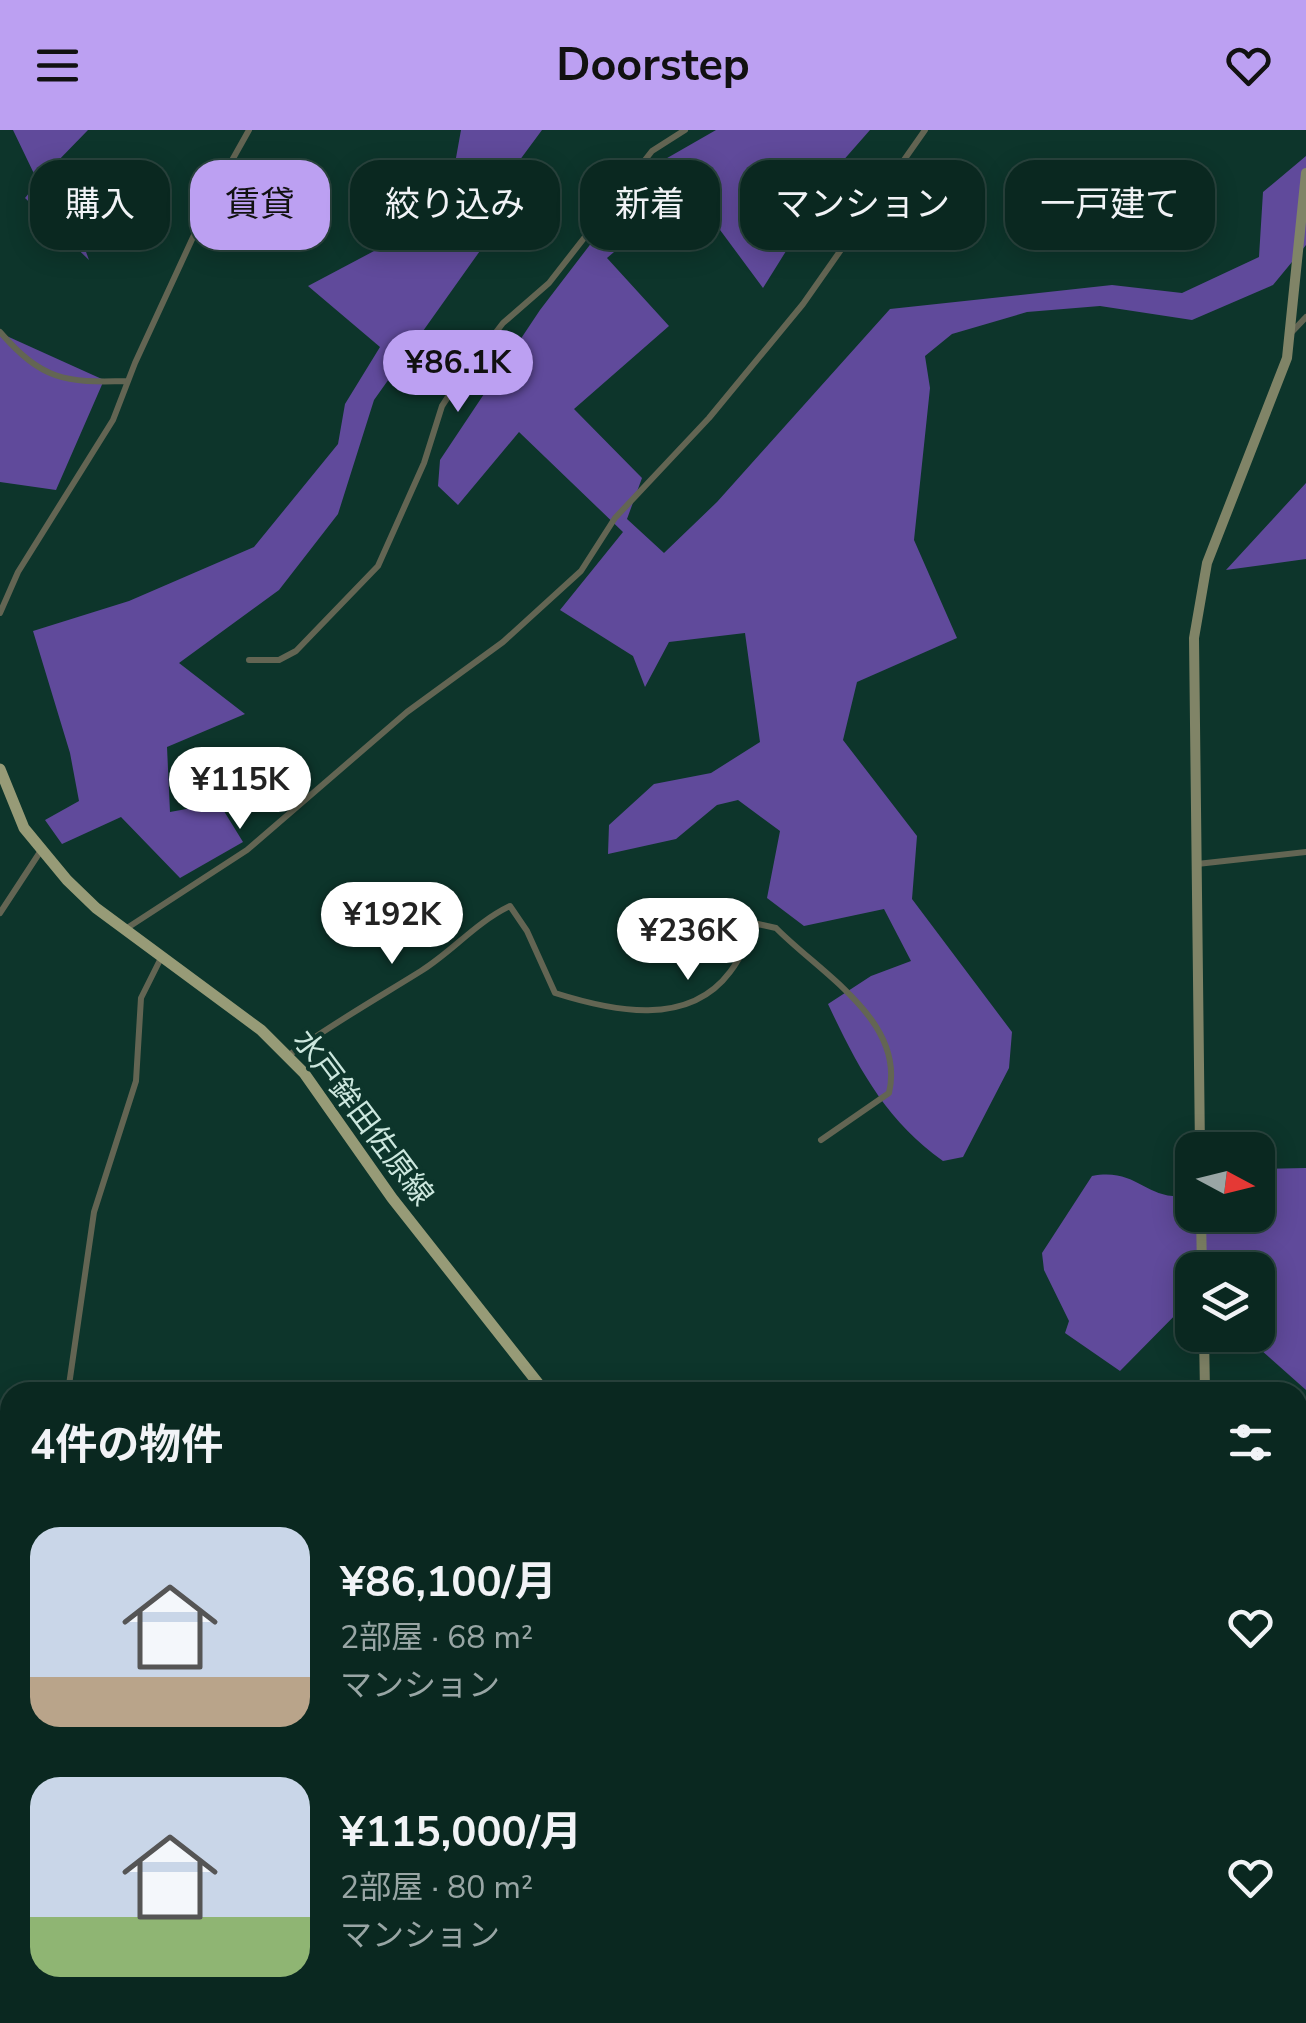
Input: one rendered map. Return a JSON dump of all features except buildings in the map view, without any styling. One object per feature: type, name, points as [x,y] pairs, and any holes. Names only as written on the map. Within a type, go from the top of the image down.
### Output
[{"type":"main road","name":"水戸鉾田佐原線","points":[[0,769],[12,804],[40,852],[124,930],[261,1030],[288,1056],[392,1198],[537,1382]]},
{"type":"street","points":[[0,613],[18,572],[114,420],[127,381],[212,196],[248,130]]},
{"type":"street","points":[[249,660],[279,660],[296,651],[378,566],[424,463],[442,406],[457,383],[502,323],[549,283],[652,151],[685,130]]},
{"type":"street","points":[[124,930],[246,850],[407,712],[503,642],[580,571],[615,518],[710,418],[803,304],[925,130]]},
{"type":"street","points":[[1200,1132],[1198,610],[1212,550],[1282,378],[1306,173]]},
{"type":"street","points":[[1288,336],[1306,317]]},
{"type":"street","points":[[0,332],[29,364],[78,382],[127,381]]},
{"type":"street","points":[[0,913],[40,852]]},
{"type":"street","points":[[1197,864],[1306,852]]},
{"type":"street","points":[[288,1056],[348,1012],[425,969],[484,918],[510,906],[527,931],[554,994],[606,1008],[669,1010],[704,997],[730,972],[758,924],[776,928],[873,1018],[890,1049],[889,1094],[821,1140]]},
{"type":"street","points":[[69,1382],[94,1212],[136,1082],[141,998],[162,958]]},
{"type":"street","points":[[1204,1352],[1205,1382]]},
{"type":"shaded area","points":[[13,130],[88,130],[59,160],[30,160],[30,165]]},
{"type":"shaded area","points":[[461,130],[542,130],[520,160],[456,160]]},
{"type":"shaded area","points":[[716,130],[870,130],[844,160],[740,160],[740,250],[787,250],[763,288],[720,230],[720,160],[664,160]]},
{"type":"shaded area","points":[[1306,156],[1306,245],[1273,285],[1192,320],[1100,306],[1027,312],[952,334],[925,356],[930,388],[914,540],[957,638],[857,682],[843,740],[917,836],[912,899],[1012,1032],[1009,1068],[963,1157],[943,1161],[889,1110],[862,1070],[828,1004],[871,976],[911,961],[884,909],[804,926],[767,898],[780,831],[738,800],[717,805],[676,839],[608,854],[609,825],[654,784],[711,773],[760,742],[745,633],[669,642],[645,687],[633,656],[560,610],[623,532],[519,432],[458,505],[438,486],[440,460],[540,310],[586,250],[616,250],[607,258],[669,326],[574,409],[642,478],[627,519],[664,553],[717,502],[890,309],[1112,285],[1182,293],[1259,257],[1263,192]]},
{"type":"shaded area","points":[[376,250],[481,250],[374,400],[338,514],[279,590],[179,663],[245,714],[167,747],[170,812],[219,803],[243,842],[180,878],[121,817],[62,844],[45,820],[79,801],[70,753],[33,631],[129,601],[254,547],[338,444],[345,404],[380,347],[308,286]]},
{"type":"shaded area","points":[[0,333],[104,380],[56,490],[0,482]]},
{"type":"shaded area","points":[[1306,483],[1306,559],[1226,570]]},
{"type":"shaded area","points":[[1306,1168],[1306,1382],[1297,1382],[1263,1352],[1275,1352],[1275,1252],[1175,1252],[1175,1315],[1120,1371],[1065,1333],[1069,1321],[1044,1270],[1042,1253],[1092,1176],[1121,1176],[1175,1196],[1175,1232],[1275,1232],[1275,1169]]}]
